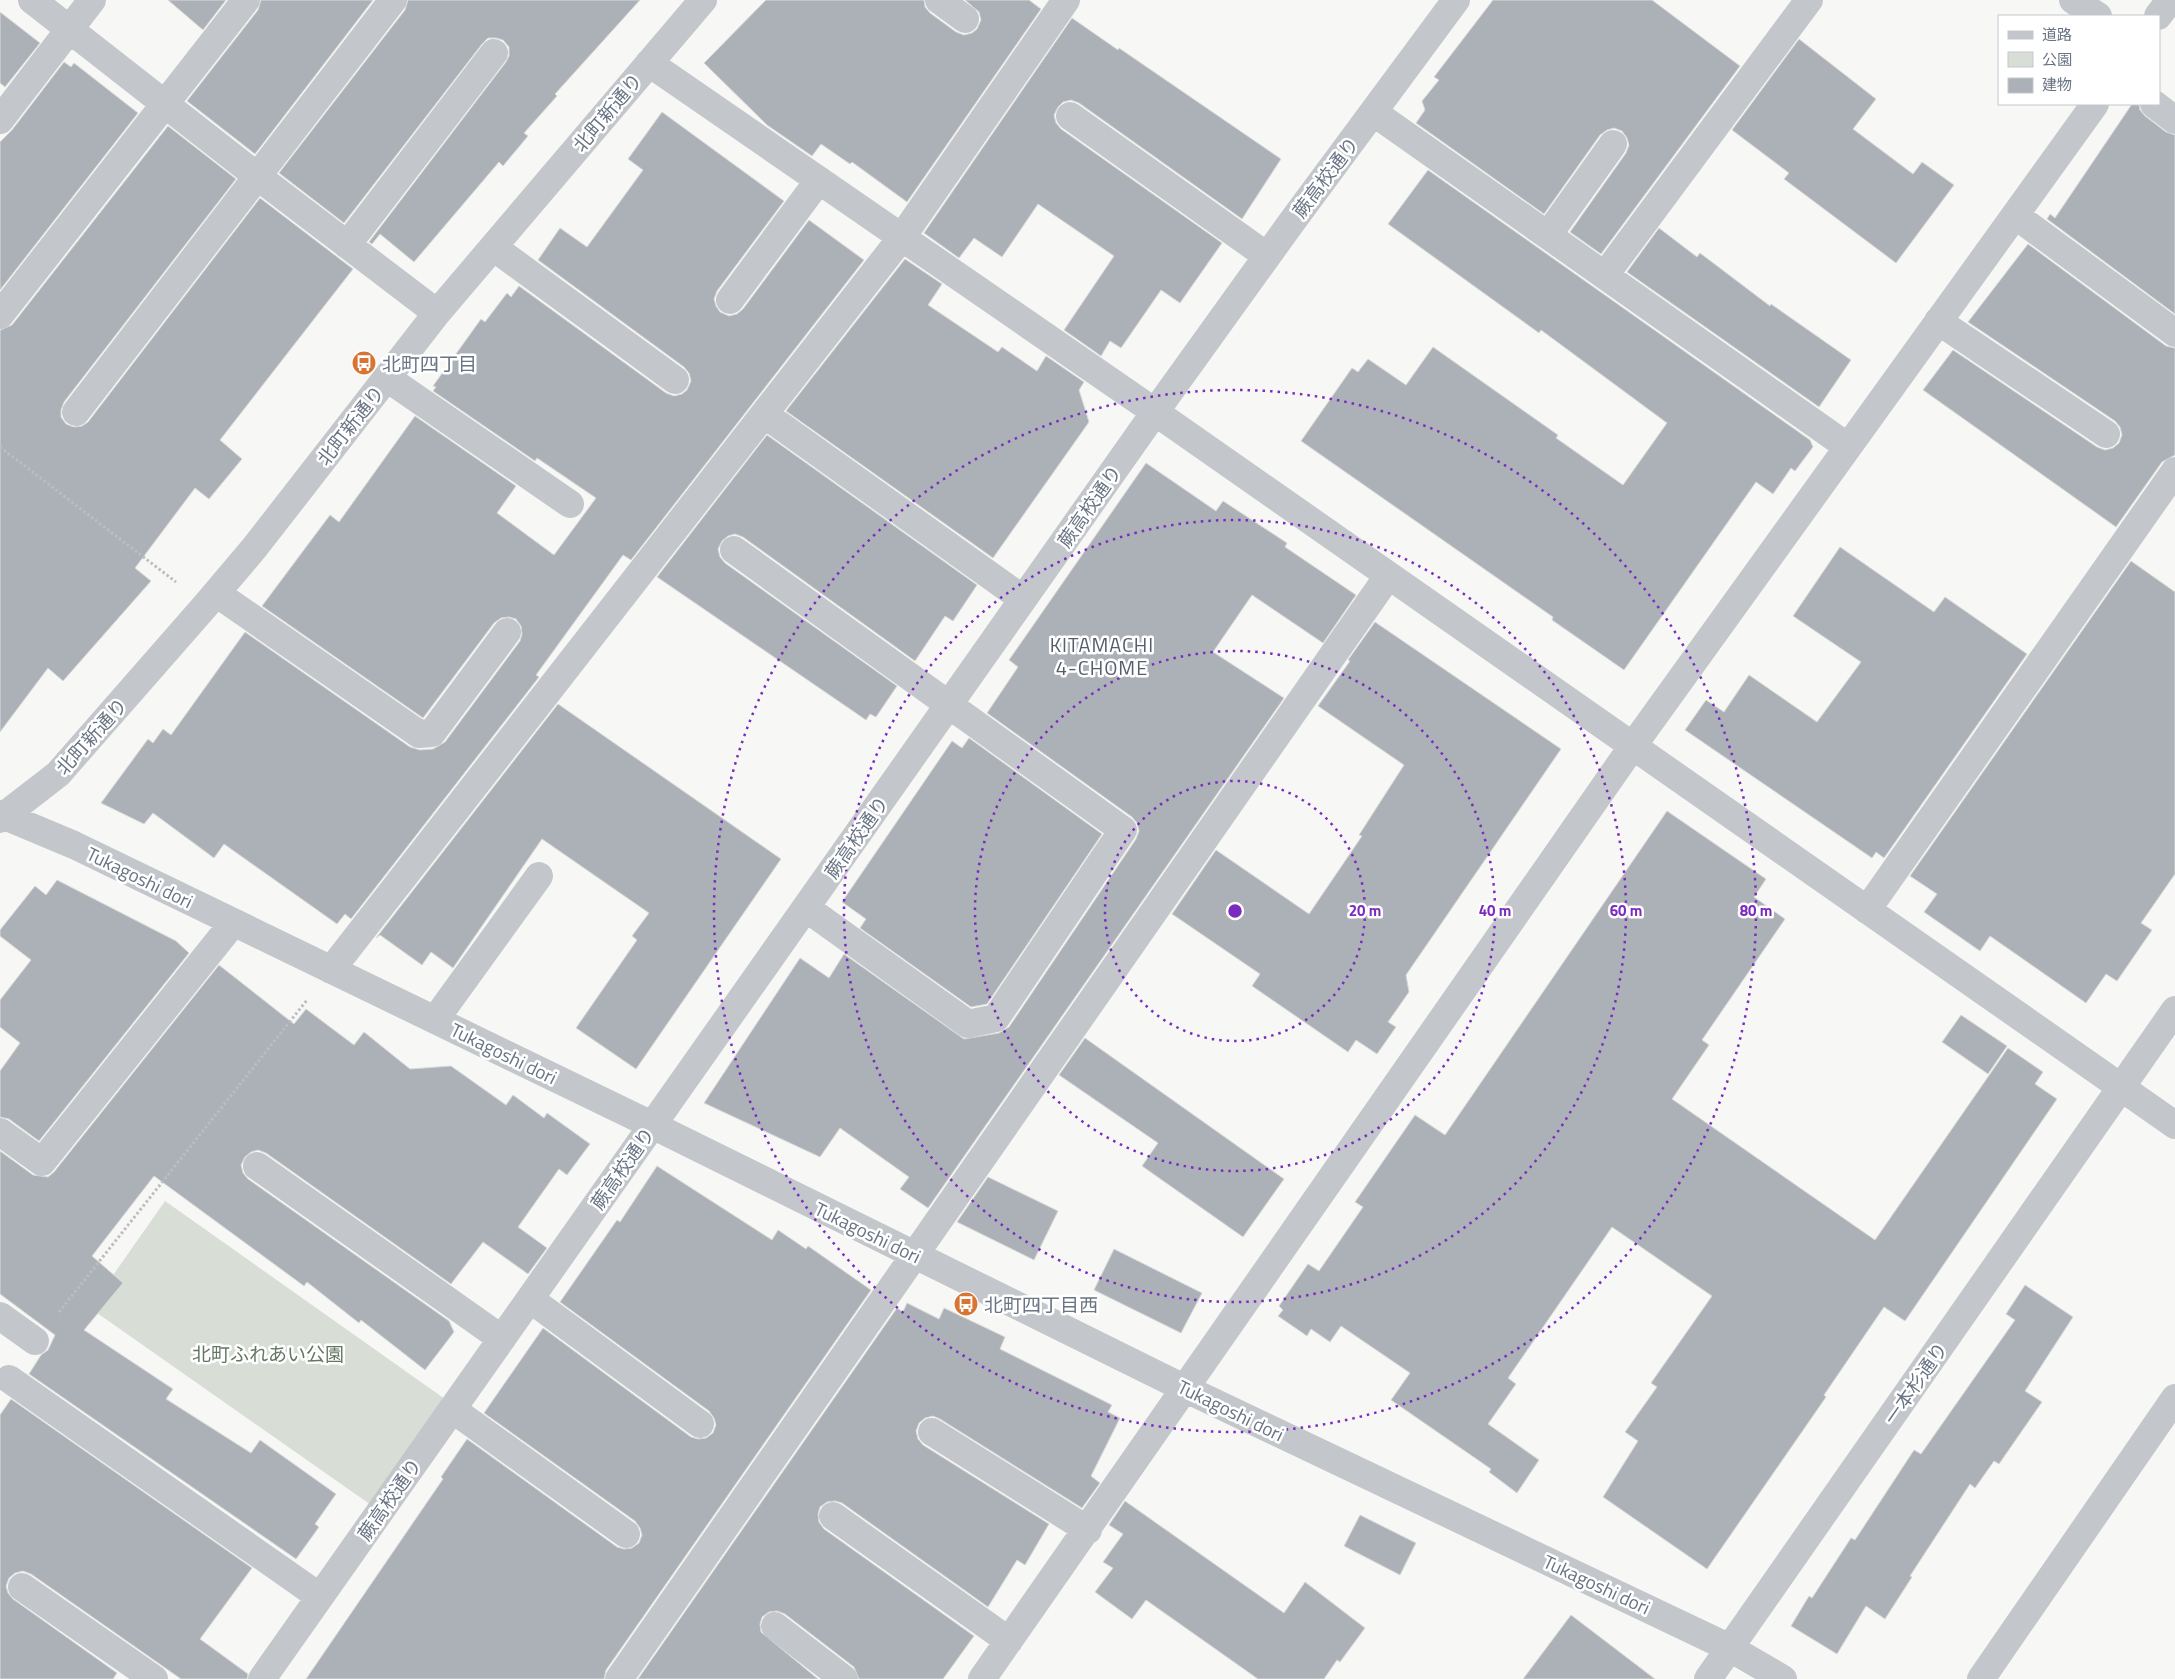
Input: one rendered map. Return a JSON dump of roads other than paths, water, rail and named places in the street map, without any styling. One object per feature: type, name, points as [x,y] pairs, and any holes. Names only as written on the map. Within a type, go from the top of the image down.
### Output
[{"type":"street","points":[[32,0],[257,176],[437,313]]},
{"type":"street","points":[[0,120],[92,0]]},
{"type":"street","points":[[0,315],[246,0]]},
{"type":"street","points":[[76,412],[392,0]]},
{"type":"street","name":"北町新通り","points":[[2,816],[58,774],[255,548],[437,313],[703,0]]},
{"type":"street","points":[[939,0],[965,19]]},
{"type":"street","points":[[331,970],[902,237],[1066,0]]},
{"type":"street","name":"蕨高校通り","points":[[266,1678],[320,1597],[1023,599],[1268,256],[1456,0]]},
{"type":"street","points":[[1605,275],[1809,0]]},
{"type":"street","points":[[2073,0],[2096,15]]},
{"type":"street","points":[[2159,15],[2170,0]]},
{"type":"street","points":[[347,245],[494,53]]},
{"type":"street","points":[[649,63],[1156,412],[1632,747],[2175,1125]]},
{"type":"street","points":[[982,1679],[1088,1530],[1632,747],[2094,105]]},
{"type":"street","points":[[2155,105],[2175,120]]},
{"type":"street","points":[[1373,112],[1848,447]]},
{"type":"street","points":[[1070,116],[1268,256]]},
{"type":"street","points":[[1548,235],[1613,144]]},
{"type":"street","points":[[730,300],[818,180]]},
{"type":"street","points":[[2015,215],[2175,333]]},
{"type":"street","points":[[493,247],[675,380]]},
{"type":"street","points":[[1938,321],[2106,434]]},
{"type":"street","points":[[387,378],[570,504]]},
{"type":"street","points":[[764,414],[1023,599]]},
{"type":"street","points":[[1866,910],[2175,471]]},
{"type":"street","points":[[734,550],[948,706],[1123,830],[996,1018],[968,1024],[806,908]]},
{"type":"street","points":[[619,1679],[1388,576]]},
{"type":"street","points":[[211,599],[419,734],[432,733],[507,632]]},
{"type":"street","name":"Tukagoshi dori","points":[[2,816],[74,845],[652,1125],[1186,1389],[1730,1648],[1783,1679]]},
{"type":"street","points":[[435,1020],[540,876]]},
{"type":"street","points":[[0,1132],[42,1162],[233,923]]},
{"type":"street","name":"一本杉通り","points":[[1708,1679],[2175,1010]]},
{"type":"street","points":[[257,1166],[502,1339]]},
{"type":"street","points":[[530,1299],[700,1424]]},
{"type":"street","points":[[0,1316],[36,1341]]},
{"type":"street","points":[[9,1379],[320,1597]]},
{"type":"street","points":[[1981,1679],[2175,1398]]},
{"type":"street","points":[[452,1409],[626,1534]]},
{"type":"street","points":[[932,1432],[1088,1530]]},
{"type":"street","points":[[833,1516],[1009,1641]]},
{"type":"street","points":[[22,1587],[154,1679]]},
{"type":"street","points":[[775,1626],[844,1679]]},
{"type":"place","name":"北町四丁目","points":[[364,363]]},
{"type":"place","name":"北町四丁目西","points":[[966,1304]]},
{"type":"district","name":"KITAMACHI 4-CHOME","points":[[1102,656]]},
{"type":"park label","name":"北町ふれあい公園","points":[[268,1353]]}]
